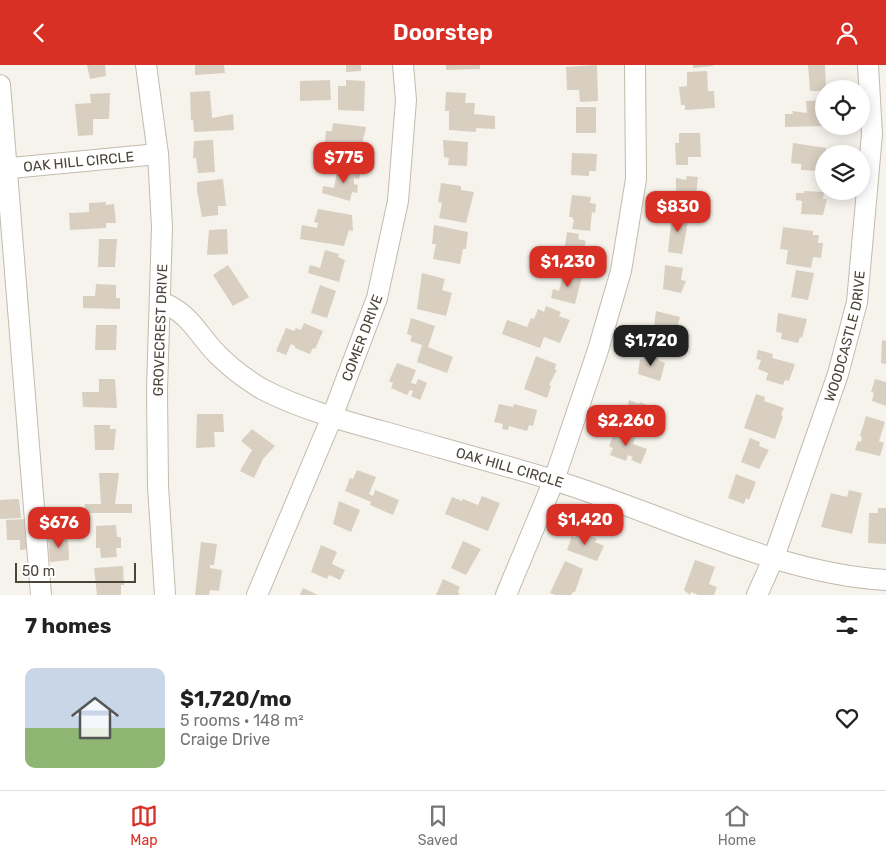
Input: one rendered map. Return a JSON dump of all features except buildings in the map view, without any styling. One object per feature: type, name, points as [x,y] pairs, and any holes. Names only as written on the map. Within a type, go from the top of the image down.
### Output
[{"type":"street","name":"GROVECREST DRIVE","points":[[146,65],[158,154],[162,227],[158,486],[165,595]]},
{"type":"street","name":"COMER DRIVE","points":[[257,595],[332,417],[377,299],[398,201],[406,100],[403,65]]},
{"type":"street","points":[[506,595],[554,480],[598,350],[621,271],[636,179],[635,65]]},
{"type":"street","name":"WOODCASTLE DRIVE","points":[[757,595],[774,557],[838,374],[857,302],[872,134],[868,65]]},
{"type":"street","points":[[0,85],[4,169],[41,595]]},
{"type":"street","name":"OAK HILL CIRCLE","points":[[4,169],[158,154]]},
{"type":"street","name":"OAK HILL CIRCLE","points":[[162,302],[179,310],[190,319],[218,355],[238,373],[263,389],[332,417],[554,480],[774,557],[852,578],[886,580]]}]
